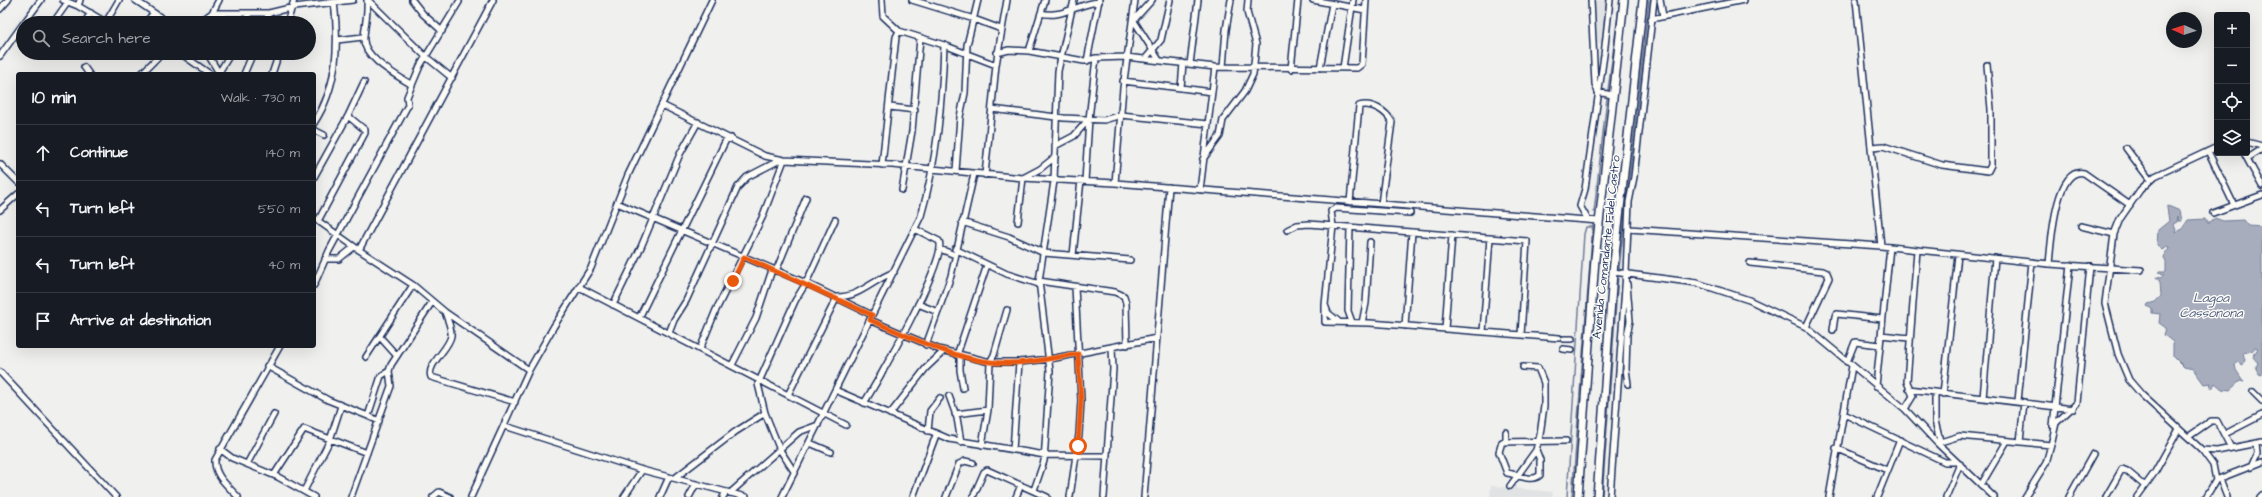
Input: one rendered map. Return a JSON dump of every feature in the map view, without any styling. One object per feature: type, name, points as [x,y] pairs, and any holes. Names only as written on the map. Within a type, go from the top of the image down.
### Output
[{"type":"highway","name":"Avenida Comandante Fidel Castro","points":[[1578,497],[1586,361],[1612,95],[1624,0]]},
{"type":"highway","name":"Avenida Comandante Fidel Castro","points":[[1597,497],[1613,272],[1644,0]]},
{"type":"street","points":[[0,9],[8,0]]},
{"type":"street","points":[[28,16],[41,0]]},
{"type":"street","points":[[78,6],[80,0]]},
{"type":"street","points":[[110,16],[119,0]]},
{"type":"street","points":[[135,0],[158,16]]},
{"type":"street","points":[[208,16],[212,13],[219,0]]},
{"type":"street","points":[[290,16],[294,7],[294,0]]},
{"type":"street","points":[[212,13],[269,13],[294,7],[353,0]]},
{"type":"street","points":[[367,0],[368,19],[364,37],[367,48],[378,62],[412,85]]},
{"type":"street","points":[[367,0],[425,56],[452,78]]},
{"type":"street","points":[[412,0],[423,14],[442,31]]},
{"type":"street","points":[[325,259],[340,258],[356,249],[452,78],[493,0]]},
{"type":"street","points":[[470,497],[505,426],[529,370],[554,326],[591,268],[628,175],[712,0]]},
{"type":"street","points":[[882,0],[883,16],[899,31],[944,45],[996,65]]},
{"type":"street","points":[[912,0],[1001,29]]},
{"type":"street","points":[[956,171],[960,117],[965,93],[966,54],[978,0]]},
{"type":"street","points":[[985,175],[997,53],[1007,0]]},
{"type":"street","points":[[1029,51],[1045,0]]},
{"type":"street","points":[[1034,490],[1045,455],[1049,404],[1050,359],[1039,283],[1054,181],[1055,117],[1060,57],[1074,0]]},
{"type":"street","points":[[1115,183],[1126,57],[1133,22],[1135,0]]},
{"type":"street","points":[[1133,22],[1152,0]]},
{"type":"street","points":[[1145,59],[1154,50],[1162,36],[1170,0]]},
{"type":"street","points":[[1190,64],[1198,0]]},
{"type":"street","points":[[1223,67],[1226,30],[1231,0]]},
{"type":"street","points":[[1203,159],[1220,136],[1223,120],[1229,110],[1245,91],[1254,68],[1256,44],[1247,12],[1248,0]]},
{"type":"street","points":[[1291,69],[1298,0]]},
{"type":"street","points":[[1313,0],[1365,10]]},
{"type":"street","points":[[1343,68],[1353,0]]},
{"type":"street","points":[[997,53],[1009,50],[1029,51],[1087,61],[1096,58],[1126,57],[1215,67],[1291,69],[1357,68],[1362,64],[1366,0]]},
{"type":"street","points":[[1591,0],[1595,84],[1598,92]]},
{"type":"street","points":[[1588,220],[1580,206],[1585,189],[1610,0]]},
{"type":"street","points":[[1610,497],[1618,369],[1624,334],[1630,321],[1626,273],[1629,202],[1634,178],[1654,0]]},
{"type":"street","points":[[1660,0],[1663,16]]},
{"type":"street","points":[[1652,19],[1744,0]]},
{"type":"street","points":[[1856,0],[1881,246]]},
{"type":"street","points":[[57,16],[65,1],[78,6],[96,16]]},
{"type":"street","points":[[1041,13],[1053,14],[1087,3],[1099,1],[1087,61]]},
{"type":"street","points":[[316,119],[328,94],[334,69],[338,40],[334,2]]},
{"type":"street","points":[[316,280],[328,251],[408,105],[407,97],[425,56],[460,2]]},
{"type":"street","points":[[1320,68],[1332,4]]},
{"type":"street","points":[[151,16],[154,13]]},
{"type":"street","points":[[1133,22],[1154,50],[1159,60]]},
{"type":"street","points":[[882,165],[890,107],[896,37],[899,31]]},
{"type":"street","points":[[0,56],[16,33]]},
{"type":"street","points":[[338,40],[364,37]]},
{"type":"street","points":[[902,190],[915,110],[920,38]]},
{"type":"street","points":[[782,497],[921,216],[933,169],[942,94],[944,45]]},
{"type":"street","points":[[1073,255],[1083,181],[1096,58]]},
{"type":"street","points":[[143,72],[154,60]]},
{"type":"street","points":[[190,60],[207,72]]},
{"type":"street","points":[[211,60],[218,72]]},
{"type":"street","points":[[220,72],[227,60]]},
{"type":"street","points":[[245,72],[251,60]]},
{"type":"street","points":[[273,72],[277,60]]},
{"type":"street","points":[[1181,88],[1183,63]]},
{"type":"street","points":[[1871,147],[1883,146],[1942,165],[1988,171],[1991,165],[1991,109],[1986,65]]},
{"type":"street","points":[[84,67],[88,72]]},
{"type":"street","points":[[1200,190],[1215,67]]},
{"type":"street","points":[[1124,81],[1212,92]]},
{"type":"street","points":[[316,173],[348,116],[364,82]]},
{"type":"street","points":[[1598,92],[1612,95]]},
{"type":"street","points":[[662,105],[765,156],[782,160],[906,166],[1054,181],[1115,183],[1599,221]]},
{"type":"street","points":[[1350,202],[1359,106],[1364,105],[1379,108],[1392,122],[1381,204]]},
{"type":"street","points":[[890,107],[915,110]]},
{"type":"street","points":[[992,109],[1055,117],[1104,120],[1121,115],[1208,124]]},
{"type":"street","points":[[348,116],[365,130],[365,133],[316,219],[356,249],[413,285],[445,312],[529,370]]},
{"type":"street","points":[[1054,146],[1074,136],[1089,119]]},
{"type":"street","points":[[613,305],[641,247],[685,144],[698,122]]},
{"type":"street","points":[[316,131],[324,135]]},
{"type":"street","points":[[639,318],[726,140],[731,138]]},
{"type":"street","points":[[2250,143],[2262,147]]},
{"type":"street","points":[[2250,153],[2262,147]]},
{"type":"street","points":[[2126,148],[2150,180]]},
{"type":"street","points":[[2214,148],[2167,169],[2150,180],[2130,205],[2114,234],[2109,266],[2106,308],[2123,367],[2134,387],[2202,450],[2210,461],[2227,497]]},
{"type":"street","points":[[2208,151],[2234,205]]},
{"type":"street","points":[[2247,156],[2262,186]]},
{"type":"street","points":[[1023,178],[1040,169],[1055,157]]},
{"type":"street","points":[[669,333],[713,244],[741,182],[751,174],[782,160]]},
{"type":"street","points":[[700,349],[716,310],[744,257],[762,218],[782,160]]},
{"type":"street","points":[[0,164],[16,180]]},
{"type":"street","points":[[2049,264],[2058,205],[2064,183],[2068,178],[2076,174],[2084,173],[2130,205]]},
{"type":"street","points":[[926,345],[951,276],[974,174]]},
{"type":"street","points":[[1018,222],[1023,178]]},
{"type":"street","points":[[1144,497],[1169,187]]},
{"type":"street","points":[[2213,213],[2262,195]]},
{"type":"street","points":[[0,210],[16,196]]},
{"type":"street","points":[[732,365],[756,318],[774,271],[806,198]]},
{"type":"street","points":[[617,203],[653,217],[774,271],[837,297],[902,334],[926,345],[958,355],[990,362],[1019,362],[1050,359],[1157,338]]},
{"type":"street","points":[[1410,213],[1336,208],[1331,211],[1333,226],[1325,305],[1325,322],[1362,322],[1572,339]]},
{"type":"street","points":[[795,473],[780,450],[765,413],[758,390],[759,380],[795,301],[806,283],[835,220]]},
{"type":"street","points":[[962,222],[1009,238],[1044,253],[1130,260]]},
{"type":"street","points":[[1287,230],[1291,226],[1303,224],[1527,241],[1521,335]]},
{"type":"street","points":[[2081,226],[2114,234]]},
{"type":"street","points":[[1350,227],[1348,311],[1352,322]]},
{"type":"street","points":[[864,403],[931,278],[940,249],[939,241],[915,229]]},
{"type":"street","points":[[1629,229],[1881,246],[2049,264],[2109,266],[2141,270]]},
{"type":"street","points":[[1406,326],[1412,232]]},
{"type":"street","points":[[1445,329],[1452,235]]},
{"type":"street","points":[[1483,332],[1490,238]]},
{"type":"street","points":[[1362,322],[1366,303],[1370,242]]},
{"type":"street","points":[[1876,386],[1890,247]]},
{"type":"street","points":[[940,249],[955,255]]},
{"type":"street","points":[[956,249],[1007,274],[1039,283],[1115,292],[1124,296],[1126,303],[1127,345]]},
{"type":"street","points":[[1905,409],[1913,398],[1907,382],[1909,338],[1917,250]]},
{"type":"street","points":[[328,251],[334,259]]},
{"type":"street","points":[[1943,394],[1958,255]]},
{"type":"street","points":[[1983,398],[1995,258]]},
{"type":"street","points":[[2018,401],[2032,262]]},
{"type":"street","points":[[1750,263],[1823,271],[1827,273],[1829,278],[1806,327]]},
{"type":"street","points":[[963,388],[958,355],[988,265]]},
{"type":"street","points":[[2025,497],[2047,461],[2051,445],[2070,265]]},
{"type":"street","points":[[2053,433],[2059,419],[2073,409],[2077,404],[2090,266]]},
{"type":"street","points":[[837,297],[858,293],[876,280],[894,272]]},
{"type":"street","points":[[1613,272],[1678,279],[1726,291],[1771,309],[1806,327],[1905,409],[1994,497]]},
{"type":"street","points":[[366,357],[413,285]]},
{"type":"street","points":[[579,287],[846,425]]},
{"type":"street","points":[[1070,497],[1081,408],[1075,287]]},
{"type":"street","points":[[788,395],[837,297]]},
{"type":"street","points":[[368,416],[381,376],[389,371],[432,302]]},
{"type":"street","points":[[918,304],[938,312]]},
{"type":"street","points":[[1325,305],[1328,313],[1334,319],[1342,322]]},
{"type":"street","points":[[982,445],[988,410],[990,362],[994,355],[1007,310]]},
{"type":"street","points":[[445,312],[451,336],[448,346],[431,368],[431,377],[515,402]]},
{"type":"street","points":[[1833,330],[1835,316],[1837,314],[1882,320]]},
{"type":"street","points":[[1624,334],[1628,384]]},
{"type":"street","points":[[1881,335],[1909,338]]},
{"type":"street","points":[[380,337],[397,356]]},
{"type":"street","points":[[1847,362],[1855,342],[1880,345]]},
{"type":"street","points":[[238,497],[215,469],[215,460],[267,366],[279,348]]},
{"type":"street","points":[[1104,497],[1113,364],[1112,348]]},
{"type":"street","points":[[1563,349],[1572,350]]},
{"type":"street","points":[[890,414],[926,368],[944,351]]},
{"type":"street","points":[[1618,369],[1627,359]]},
{"type":"street","points":[[1013,450],[1019,362]]},
{"type":"street","points":[[267,366],[303,388],[378,421]]},
{"type":"street","points":[[1829,497],[1836,448],[1844,414],[1852,366]]},
{"type":"street","points":[[1510,486],[1536,450],[1544,406],[1544,383],[1538,368],[1523,367]]},
{"type":"street","points":[[351,497],[391,386],[389,371]]},
{"type":"street","points":[[0,372],[116,497]]},
{"type":"street","points":[[1909,389],[1943,394],[2055,405],[2073,409]]},
{"type":"street","points":[[835,390],[936,435],[961,442],[1045,455],[1107,456]]},
{"type":"street","points":[[2253,392],[2262,401]]},
{"type":"street","points":[[1935,393],[1935,421],[1939,442]]},
{"type":"street","points":[[949,396],[955,414],[961,442]]},
{"type":"street","points":[[928,431],[930,411],[940,398]]},
{"type":"street","points":[[2020,442],[2024,402]]},
{"type":"street","points":[[304,491],[330,440],[341,406]]},
{"type":"street","points":[[955,414],[974,410],[988,410]]},
{"type":"street","points":[[660,497],[672,478],[735,432],[765,413]]},
{"type":"street","points":[[247,464],[274,414]]},
{"type":"street","points":[[1844,414],[1945,462],[1958,463]]},
{"type":"street","points":[[2226,434],[2262,415]]},
{"type":"street","points":[[2188,437],[2212,421],[2219,422],[2226,434],[2231,448]]},
{"type":"street","points":[[723,497],[780,450],[799,432],[818,425]]},
{"type":"street","points":[[505,426],[642,470],[746,497]]},
{"type":"street","points":[[274,475],[302,429],[367,453]]},
{"type":"street","points":[[2137,497],[2163,459],[2179,429]]},
{"type":"street","points":[[1506,432],[1506,442]]},
{"type":"street","points":[[913,497],[936,435]]},
{"type":"street","points":[[1939,442],[1960,436],[2051,445]]},
{"type":"street","points":[[1877,497],[1900,440]]},
{"type":"street","points":[[1536,450],[1540,460],[1540,475],[1537,478],[1507,473],[1501,462],[1499,452],[1502,442],[1566,441]]},
{"type":"street","points":[[1981,485],[2007,441]]},
{"type":"street","points":[[810,443],[831,452]]},
{"type":"street","points":[[2202,450],[2217,451],[2259,443],[2251,467]]},
{"type":"street","points":[[1836,448],[1887,470]]},
{"type":"street","points":[[220,449],[229,457],[274,475],[314,497]]},
{"type":"street","points":[[2210,461],[2217,451]]},
{"type":"street","points":[[2257,452],[2262,458]]},
{"type":"street","points":[[2069,497],[2093,454]]},
{"type":"street","points":[[946,497],[959,464],[965,461],[973,463]]},
{"type":"street","points":[[2206,497],[2218,480],[2262,462]]},
{"type":"street","points":[[1946,497],[1958,463]]},
{"type":"street","points":[[2106,497],[2122,469],[2127,471],[2144,486]]},
{"type":"street","points":[[624,497],[642,470]]},
{"type":"street","points":[[973,497],[986,471],[1034,490],[1047,497]]},
{"type":"street","points":[[689,497],[696,484]]},
{"type":"street","points":[[1016,497],[1021,485]]},
{"type":"street","points":[[433,497],[439,492],[450,497]]},
{"type":"shaded area","points":[[1594,0],[1607,0],[1603,44],[1597,43]]},
{"type":"shaded area","points":[[1491,486],[1553,492],[1552,497],[1490,497]]},
{"type":"water","name":"Lagoa Cassonona","points":[[2168,206],[2180,211],[2182,221],[2178,221],[2178,216],[2177,222],[2173,224],[2176,229],[2175,232],[2182,229],[2188,220],[2205,219],[2207,223],[2209,223],[2215,218],[2223,221],[2244,220],[2249,226],[2262,227],[2262,375],[2259,374],[2256,367],[2258,363],[2253,357],[2258,348],[2255,347],[2252,351],[2243,353],[2245,360],[2243,365],[2238,362],[2235,364],[2236,370],[2244,382],[2240,381],[2230,390],[2222,389],[2215,383],[2212,389],[2210,388],[2211,383],[2204,384],[2193,369],[2184,367],[2173,356],[2173,342],[2164,335],[2166,328],[2159,323],[2160,314],[2152,313],[2152,309],[2147,306],[2148,304],[2155,302],[2161,296],[2160,282],[2156,277],[2160,278],[2164,276],[2158,272],[2166,272],[2166,261],[2164,258],[2165,253],[2169,249],[2168,246],[2162,250],[2157,245],[2158,230],[2169,221]]},
{"type":"waterway","points":[[1608,90],[1620,0]]},
{"type":"waterway","points":[[1619,269],[1649,0]]},
{"type":"waterway","points":[[1594,212],[1607,98]]},
{"type":"waterway","points":[[1572,497],[1593,224]]},
{"type":"waterway","points":[[1567,497],[1584,234],[1586,227],[1593,227]]},
{"type":"waterway","points":[[1602,497],[1618,276]]},
{"type":"route","points":[[733,281],[744,257],[837,297],[872,315],[870,320],[926,345],[960,356],[990,362],[1005,363],[1050,359],[1078,354],[1081,379],[1081,416],[1078,446]]}]
